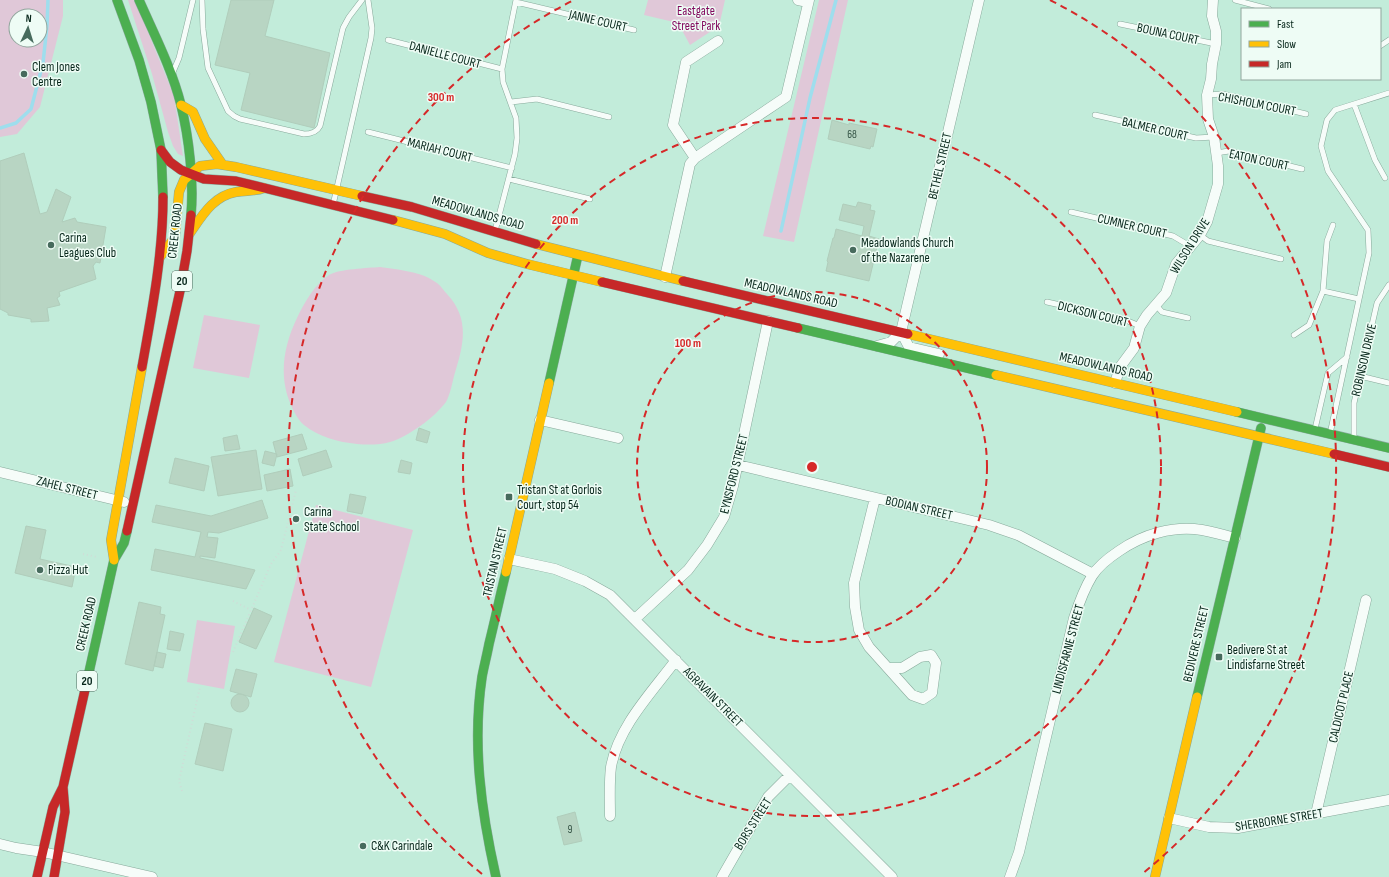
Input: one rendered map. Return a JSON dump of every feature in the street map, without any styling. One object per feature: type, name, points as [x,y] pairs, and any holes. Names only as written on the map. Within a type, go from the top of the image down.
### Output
[{"type":"main road","name":"CREEK ROAD","points":[[114,560],[111,540],[156,288],[163,217],[161,150],[151,102],[141,67],[118,0]]},
{"type":"main road","name":"CREEK ROAD","points":[[37,877],[53,807],[63,787],[114,560],[124,543],[134,504],[180,291],[190,235],[192,202],[189,148],[180,105],[171,75],[139,0]]},
{"type":"main road","points":[[180,105],[193,112],[205,139],[223,165]]},
{"type":"main road","points":[[161,150],[175,167],[204,179],[236,181],[429,229],[504,258],[527,264],[1389,467]]},
{"type":"main road","name":"MEADOWLANDS ROAD","points":[[190,174],[200,166],[204,165],[223,165],[248,169],[412,207],[578,255],[665,277],[1389,448]]},
{"type":"main road","points":[[160,257],[175,237],[180,188],[184,180],[190,174]]},
{"type":"main road","points":[[190,235],[208,208],[222,196],[243,191],[254,193],[264,188]]},
{"type":"main road","name":"TRISTAN STREET","points":[[496,877],[484,823],[479,781],[478,725],[482,677],[578,255]]},
{"type":"main road","name":"BEDIVERE STREET","points":[[1155,877],[1264,418]]},
{"type":"main road","name":"CREEK ROAD","points":[[54,877],[65,812],[63,787]]},
{"type":"street","name":"BETHEL STREET","points":[[901,332],[979,0]]},
{"type":"street","name":"WILSON DRIVE","points":[[1115,383],[1120,367],[1134,348],[1140,326],[1147,315],[1166,293],[1176,264],[1200,235],[1207,222],[1218,184],[1218,166],[1214,137],[1208,119],[1207,95],[1216,44],[1216,31],[1212,16],[1213,0]]},
{"type":"street","points":[[665,277],[690,164],[695,158],[786,97],[805,1]]},
{"type":"street","points":[[695,158],[673,125],[686,62],[718,41]]},
{"type":"street","name":"EYNSFORD STREET","points":[[635,619],[688,570],[707,545],[724,517],[738,465],[768,321]]},
{"type":"street","points":[[876,346],[891,342],[901,332],[909,347],[971,362],[1006,377]]},
{"type":"street","points":[[540,420],[618,438]]},
{"type":"street","name":"BODIAN STREET","points":[[738,465],[989,525],[1010,532],[1093,574]]},
{"type":"street","name":"ZAHEL STREET","points":[[0,472],[134,504]]},
{"type":"street","points":[[875,498],[854,583],[854,607],[859,630],[869,647],[912,695],[923,699],[932,693],[936,663],[931,655],[920,657],[902,668],[888,668]]},
{"type":"street","name":"LINDISFARNE STREET","points":[[1010,877],[1019,852],[1074,618],[1082,594],[1093,574],[1112,556],[1132,542],[1156,533],[1182,529],[1201,530],[1235,538]]},
{"type":"street","name":"AGRAVAIN STREET","points":[[509,559],[555,569],[586,581],[610,594],[892,877]]},
{"type":"street","name":"CALDICOT PLACE","points":[[1316,814],[1366,600]]},
{"type":"street","points":[[610,816],[609,793],[611,766],[619,742],[629,723],[676,660]]},
{"type":"street","name":"BORS STREET","points":[[722,877],[768,797],[790,775]]},
{"type":"street","name":"SHERBORNE STREET","points":[[1169,818],[1209,827],[1238,828],[1389,800]]},
{"type":"street","points":[[0,844],[58,855],[152,877]]},
{"type":"lane","points":[[171,75],[179,58],[193,0]]},
{"type":"lane","points":[[202,0],[203,29],[208,68],[230,114],[240,119],[304,134],[314,132],[318,130],[320,126],[343,28],[349,17],[362,0]]},
{"type":"lane","points":[[333,206],[371,38],[372,28],[368,0]]},
{"type":"lane","points":[[1235,0],[1264,8]]},
{"type":"lane","points":[[495,232],[512,168],[517,138],[516,118],[503,82],[502,70],[516,1]]},
{"type":"lane","name":"JANNE COURT","points":[[516,1],[634,30]]},
{"type":"lane","name":"BOUNA COURT","points":[[1120,24],[1216,44]]},
{"type":"lane","name":"DANIELLE COURT","points":[[388,40],[502,70]]},
{"type":"lane","points":[[1330,434],[1369,253],[1368,230],[1328,171],[1321,146],[1327,120],[1336,110],[1389,93]]},
{"type":"lane","name":"CHISHOLM COURT","points":[[1207,95],[1223,94],[1306,114]]},
{"type":"lane","points":[[511,102],[537,99],[609,117]]},
{"type":"lane","points":[[1354,104],[1375,160],[1385,178]]},
{"type":"lane","name":"BALMER COURT","points":[[1095,115],[1196,138],[1214,137]]},
{"type":"lane","name":"MARIAH COURT","points":[[368,132],[512,168]]},
{"type":"lane","name":"EATON COURT","points":[[1216,153],[1229,151],[1302,169]]},
{"type":"lane","points":[[509,179],[590,199]]},
{"type":"lane","name":"CUMNER COURT","points":[[1071,212],[1173,236],[1190,246]]},
{"type":"lane","points":[[1294,335],[1308,325],[1323,291],[1326,241],[1333,225]]},
{"type":"lane","points":[[1200,235],[1208,241],[1281,259]]},
{"type":"lane","name":"ROBINSON DRIVE","points":[[1354,439],[1354,403],[1360,376],[1377,303],[1388,287]]},
{"type":"lane","points":[[1323,291],[1359,299]]},
{"type":"lane","name":"DICKSON COURT","points":[[1047,302],[1123,319],[1140,326]]},
{"type":"lane","points":[[1156,305],[1162,312],[1188,318]]},
{"type":"lane","points":[[1315,430],[1328,373],[1347,356]]},
{"type":"lane","points":[[1360,376],[1389,383]]},
{"type":"path","points":[[233,652],[271,564],[281,550],[296,490]]},
{"type":"path","points":[[83,554],[97,557]]},
{"type":"path","points":[[233,601],[253,608]]},
{"type":"path","points":[[182,791],[179,781],[200,687]]},
{"type":"green space","name":"Clem Jones Centre","points":[[0,0],[63,0],[63,16],[40,107],[17,134],[0,137]]},
{"type":"green space","points":[[128,0],[135,0],[174,96],[183,156],[178,154],[173,146],[168,132],[152,74]]},
{"type":"green space","name":"Eastgate Street Park","points":[[648,0],[725,0],[719,26],[690,45],[678,23],[644,15]]},
{"type":"green space","points":[[819,0],[848,0],[794,242],[763,236]]},
{"type":"green space","points":[[380,267],[417,273],[431,279],[440,286],[455,304],[462,323],[463,334],[460,354],[450,393],[446,402],[441,408],[421,426],[405,436],[390,442],[382,444],[361,444],[350,443],[322,436],[302,423],[295,413],[287,394],[284,361],[292,328],[310,294],[319,283],[329,275],[340,271]]},
{"type":"green space","points":[[204,315],[260,325],[249,378],[193,368]]},
{"type":"green space","points":[[316,505],[413,530],[371,687],[274,662]]},
{"type":"green space","points":[[197,620],[235,626],[224,689],[187,682]]},
{"type":"building","points":[[231,0],[274,0],[265,36],[330,53],[314,128],[241,110],[250,73],[215,65]]},
{"type":"building","points":[[832,120],[849,125],[849,123],[877,129],[873,147],[871,146],[870,149],[828,139]]},
{"type":"building","name":"Carina Leagues Club","points":[[24,153],[40,214],[47,212],[56,189],[71,197],[62,222],[75,218],[77,222],[106,227],[100,263],[96,262],[93,266],[96,279],[59,292],[60,296],[57,298],[60,305],[47,308],[49,321],[31,322],[31,319],[8,315],[8,313],[0,309],[0,161]]},
{"type":"building","name":"Meadowlands Church of the Nazarene","points":[[858,202],[871,205],[870,210],[875,211],[869,236],[879,239],[869,281],[826,271],[827,261],[836,229],[862,236],[864,226],[839,220],[843,204],[856,207]]},
{"type":"building","points":[[419,428],[430,432],[427,443],[416,440]]},
{"type":"building","points":[[302,434],[307,449],[277,457],[273,442]]},
{"type":"building","points":[[237,435],[240,449],[225,451],[223,438]]},
{"type":"building","points":[[256,450],[262,489],[218,496],[211,457]]},
{"type":"building","points":[[326,450],[332,467],[303,476],[298,459]]},
{"type":"building","points":[[265,451],[277,454],[274,466],[262,463]]},
{"type":"building","points":[[175,458],[209,466],[204,491],[169,483]]},
{"type":"building","points":[[401,460],[412,463],[410,474],[398,472]]},
{"type":"building","points":[[290,469],[293,486],[267,491],[264,475]]},
{"type":"building","points":[[350,494],[366,497],[362,514],[347,511]]},
{"type":"building","points":[[262,500],[268,518],[219,533],[208,532],[207,537],[218,538],[215,558],[200,556],[200,558],[255,570],[246,589],[151,570],[155,549],[195,557],[201,532],[152,522],[156,505],[211,516]]},
{"type":"building","points":[[26,526],[46,530],[40,559],[76,567],[72,587],[15,573]]},
{"type":"building","points":[[139,602],[161,607],[160,614],[165,615],[153,671],[125,664]]},
{"type":"building","points":[[254,608],[272,616],[256,649],[239,642]]},
{"type":"building","points":[[170,631],[184,634],[180,651],[167,649]]},
{"type":"building","points":[[157,652],[166,654],[163,668],[154,666]]},
{"type":"building","points":[[236,669],[257,674],[251,697],[230,691]]},
{"type":"building","points":[[240,694],[246,697],[249,703],[246,709],[240,712],[234,709],[231,703],[234,697]]},
{"type":"building","points":[[205,723],[232,729],[223,771],[195,764]]},
{"type":"building","points":[[575,812],[582,841],[564,845],[557,817]]},
{"type":"waterway","points":[[0,128],[16,123],[31,109],[43,63],[48,0]]},
{"type":"waterway","points":[[781,231],[810,98],[836,0]]},
{"type":"traffic: fast","points":[[117,0],[139,60],[151,102],[161,150],[163,197]]},
{"type":"traffic: fast","points":[[139,0],[168,65],[181,105],[190,160],[192,188],[191,215]]},
{"type":"traffic: fast","points":[[549,383],[578,255]]},
{"type":"traffic: fast","points":[[798,328],[996,375]]},
{"type":"traffic: fast","points":[[1237,412],[1389,448]]},
{"type":"traffic: fast","points":[[1197,697],[1261,428]]},
{"type":"traffic: fast","points":[[87,681],[114,560],[124,543],[127,531]]},
{"type":"traffic: fast","points":[[496,877],[482,802],[478,752],[478,727],[482,677],[506,572]]},
{"type":"traffic: slow","points":[[181,105],[193,112],[205,139],[223,165]]},
{"type":"traffic: slow","points":[[160,257],[175,237],[179,192],[184,180],[200,166],[217,164],[236,167],[362,196]]},
{"type":"traffic: slow","points":[[190,233],[209,208],[221,198],[236,192],[264,188]]},
{"type":"traffic: slow","points":[[393,220],[445,234],[488,253],[602,282]]},
{"type":"traffic: slow","points":[[536,244],[683,281]]},
{"type":"traffic: slow","points":[[908,334],[1237,412]]},
{"type":"traffic: slow","points":[[114,560],[111,540],[142,367]]},
{"type":"traffic: slow","points":[[996,375],[1334,454]]},
{"type":"traffic: slow","points":[[506,572],[549,383]]},
{"type":"traffic: slow","points":[[1155,877],[1197,697]]},
{"type":"traffic: jam","points":[[161,150],[170,162],[181,170],[204,179],[236,181],[393,220]]},
{"type":"traffic: jam","points":[[362,196],[412,207],[536,244]]},
{"type":"traffic: jam","points":[[142,367],[159,261],[163,218],[163,197]]},
{"type":"traffic: jam","points":[[127,531],[180,291],[191,215]]},
{"type":"traffic: jam","points":[[683,281],[908,334]]},
{"type":"traffic: jam","points":[[602,282],[798,328]]},
{"type":"traffic: jam","points":[[1334,454],[1389,467]]},
{"type":"traffic: jam","points":[[37,877],[53,807],[63,787],[87,681]]},
{"type":"traffic: jam","points":[[54,877],[65,812],[63,787]]},
{"type":"place","name":"Clem Jones Centre","points":[[24,74]]},
{"type":"place","name":"Carina Leagues Club","points":[[51,245]]},
{"type":"place","name":"Meadowlands Church of the Nazarene","points":[[853,250]]},
{"type":"place","name":"Tristan St at Gorlois Court, stop 54","points":[[509,497]]},
{"type":"place","name":"Carina State School","points":[[296,519]]},
{"type":"place","name":"Pizza Hut","points":[[40,570]]},
{"type":"place","name":"Bedivere St at Lindisfarne Street","points":[[1219,657]]},
{"type":"place","name":"C&K Carindale","points":[[363,846]]}]
